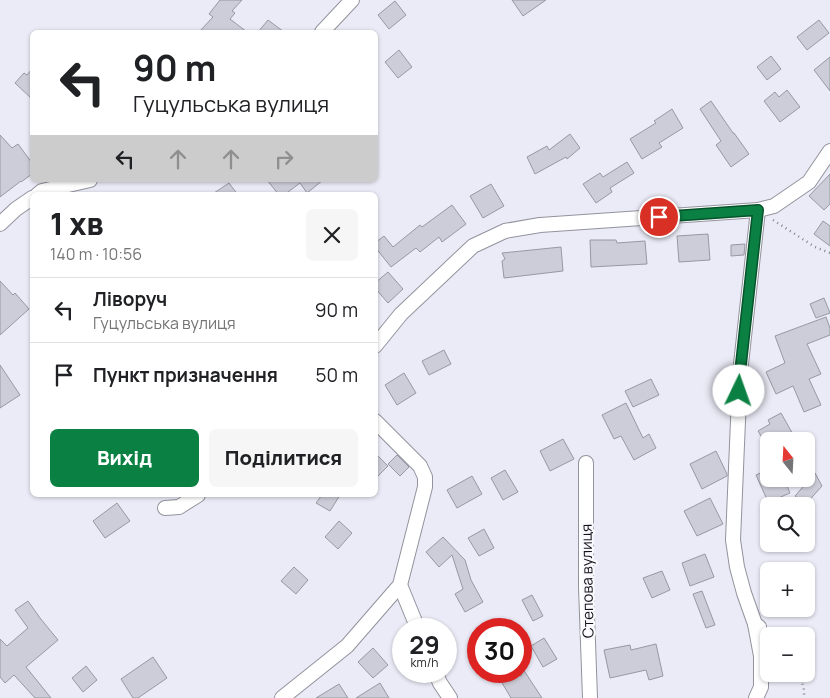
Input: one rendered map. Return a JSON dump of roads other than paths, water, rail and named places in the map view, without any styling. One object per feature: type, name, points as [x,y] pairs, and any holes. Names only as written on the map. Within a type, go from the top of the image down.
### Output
[{"type":"street","points":[[324,30],[352,0]]},
{"type":"street","points":[[378,342],[401,314],[473,246],[505,231],[540,225],[758,210],[774,206],[809,182],[830,151]]},
{"type":"street","points":[[42,192],[82,182]]},
{"type":"street","points":[[0,224],[30,199]]},
{"type":"street","points":[[756,698],[761,687],[761,656],[757,625],[744,593],[737,567],[733,540],[740,373],[758,210]]},
{"type":"street","points":[[282,698],[347,646],[400,585],[425,477],[420,466],[378,424]]},
{"type":"street","name":"Степова вулиця","points":[[586,464],[586,587],[590,698]]},
{"type":"street","points":[[165,508],[179,507],[195,497]]},
{"type":"street","points":[[400,585],[414,618]]},
{"type":"street","points":[[440,683],[450,698]]}]
